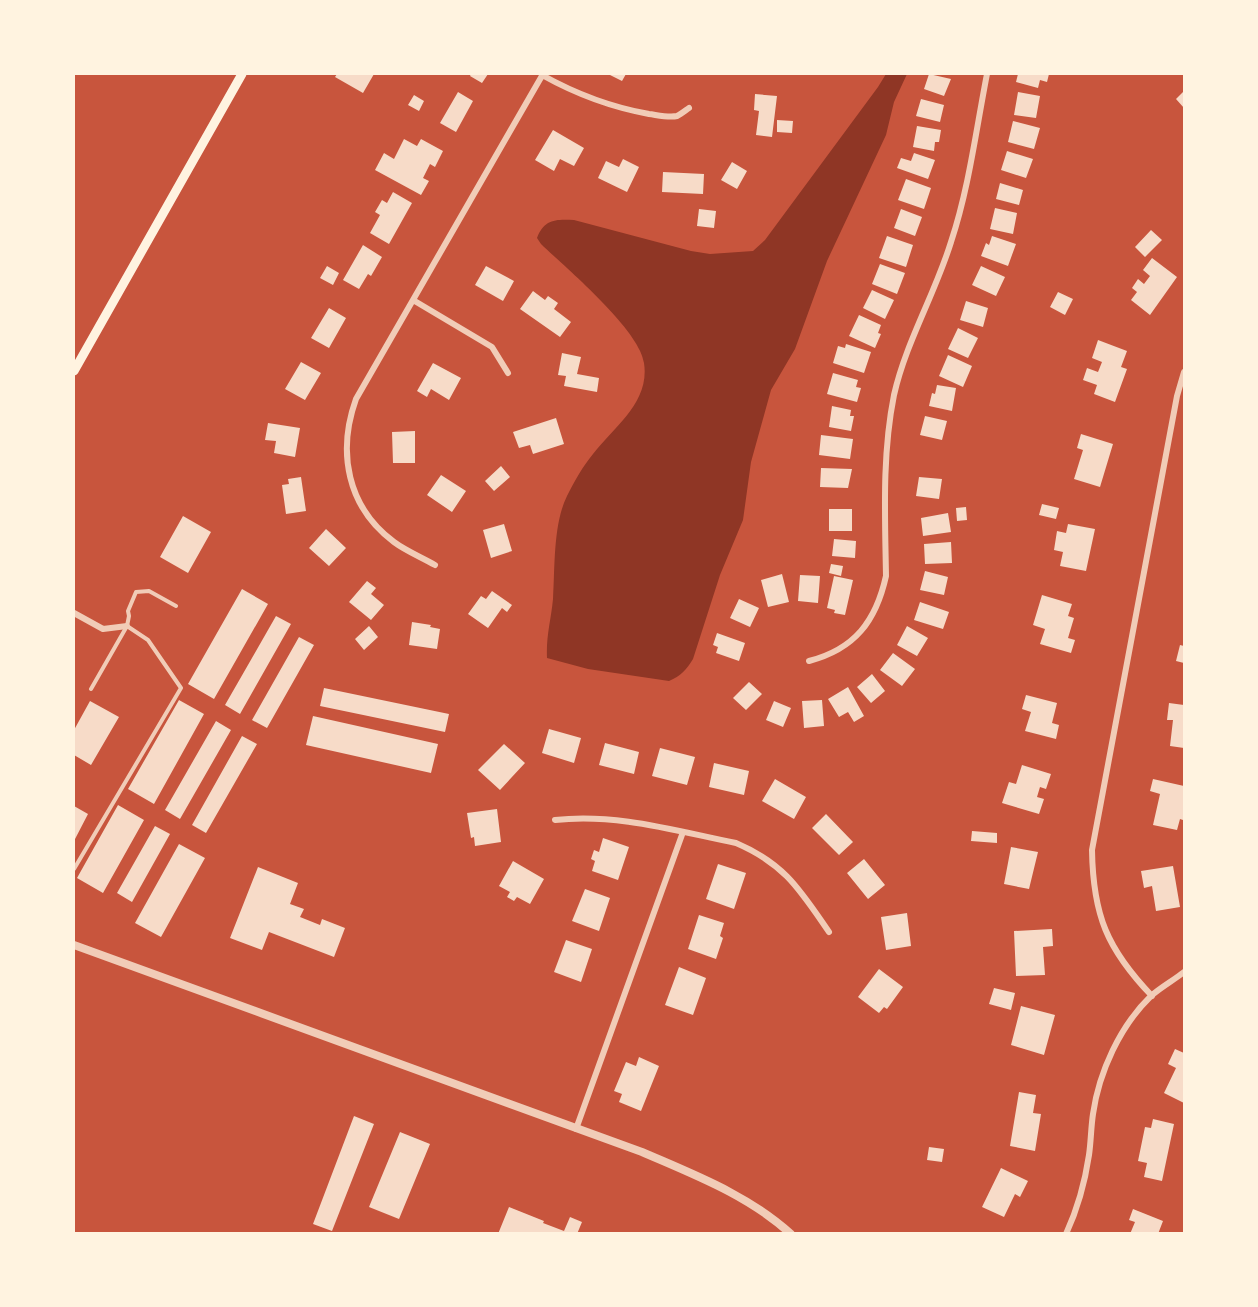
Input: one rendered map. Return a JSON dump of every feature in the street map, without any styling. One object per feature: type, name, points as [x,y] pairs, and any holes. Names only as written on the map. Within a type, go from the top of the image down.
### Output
[{"type":"main road","points":[[74,371],[242,74]]},
{"type":"street","points":[[435,565],[394,542],[379,529],[365,511],[354,491],[346,456],[346,436],[356,399],[543,74],[568,90],[628,110],[660,116],[677,116],[689,108]]},
{"type":"street","points":[[809,661],[827,656],[856,636],[868,623],[882,593],[886,576],[885,463],[888,428],[895,393],[914,335],[936,287],[952,241],[965,192],[987,74]]},
{"type":"street","points":[[413,300],[492,347],[508,373]]},
{"type":"street","points":[[1152,996],[1129,972],[1116,953],[1104,928],[1092,878],[1092,850],[1177,396],[1185,372]]},
{"type":"street","points":[[74,613],[103,629],[127,626]]},
{"type":"street","points":[[555,820],[613,818],[736,843],[772,861],[796,885],[829,932]]},
{"type":"street","points":[[576,1129],[683,832]]},
{"type":"street","points":[[74,945],[642,1152],[706,1179],[757,1207],[791,1233]]},
{"type":"street","points":[[1066,1233],[1075,1215],[1084,1183],[1093,1113],[1108,1062],[1122,1035],[1152,996],[1185,972]]},
{"type":"lane","points":[[91,689],[127,626],[128,611],[136,592],[149,591],[176,606]]},
{"type":"lane","points":[[74,869],[181,688],[148,640],[127,626]]},
{"type":"shaded area","points":[[886,74],[907,74],[894,102],[886,135],[827,261],[795,349],[771,390],[751,462],[743,520],[720,575],[693,659],[683,672],[669,681],[588,669],[547,658],[556,546],[562,507],[586,464],[636,402],[642,390],[644,363],[630,334],[584,283],[541,244],[537,238],[540,232],[551,222],[574,220],[691,251],[710,254],[753,251],[765,240]]},
{"type":"building","points":[[337,74],[374,74],[363,93],[335,77]]},
{"type":"building","points":[[471,74],[488,74],[482,83],[470,76]]},
{"type":"building","points":[[608,74],[626,74],[622,81]]},
{"type":"building","points":[[929,74],[951,79],[944,96],[924,89]]},
{"type":"building","points":[[1018,74],[1049,74],[1047,82],[1040,80],[1038,88],[1016,82]]},
{"type":"building","points":[[1184,91],[1184,108],[1176,99]]},
{"type":"building","points":[[458,92],[473,101],[456,132],[440,123]]},
{"type":"building","points":[[1018,92],[1040,96],[1036,118],[1014,115]]},
{"type":"building","points":[[755,94],[777,96],[772,137],[756,135],[759,111],[754,110]]},
{"type":"building","points":[[414,95],[424,101],[419,111],[408,105]]},
{"type":"building","points":[[921,99],[944,105],[940,122],[916,116]]},
{"type":"building","points":[[777,120],[793,121],[792,133],[777,132]]},
{"type":"building","points":[[1013,121],[1040,128],[1034,149],[1008,142]]},
{"type":"building","points":[[917,126],[941,130],[939,142],[935,142],[934,151],[913,147]]},
{"type":"building","points":[[553,130],[584,148],[574,166],[560,159],[554,171],[535,160]]},
{"type":"building","points":[[404,139],[417,146],[421,139],[443,151],[435,167],[430,164],[423,178],[429,181],[421,195],[375,170],[384,153],[394,159]]},
{"type":"building","points":[[1007,151],[1033,159],[1026,178],[1001,170]]},
{"type":"building","points":[[914,153],[935,160],[928,179],[897,168],[901,158],[911,161]]},
{"type":"building","points":[[623,159],[639,167],[627,192],[598,178],[606,161],[619,167]]},
{"type":"building","points":[[732,162],[747,171],[737,189],[721,180]]},
{"type":"building","points":[[663,172],[704,174],[703,194],[662,192]]},
{"type":"building","points":[[906,179],[931,188],[924,209],[898,200]]},
{"type":"building","points":[[1000,183],[1023,190],[1019,205],[996,199]]},
{"type":"building","points":[[393,192],[412,203],[389,244],[370,233],[380,215],[375,212],[382,200],[387,203]]},
{"type":"building","points":[[995,208],[1017,213],[1013,234],[990,229]]},
{"type":"building","points":[[699,209],[716,211],[714,228],[697,226]]},
{"type":"building","points":[[901,209],[922,217],[915,236],[894,228]]},
{"type":"building","points":[[1151,230],[1162,240],[1145,257],[1135,247]]},
{"type":"building","points":[[887,236],[913,245],[906,267],[879,258]]},
{"type":"building","points":[[992,236],[1016,244],[1008,266],[981,256],[986,243],[989,245]]},
{"type":"building","points":[[363,245],[382,257],[371,276],[368,274],[359,289],[343,280]]},
{"type":"building","points":[[1152,258],[1177,277],[1150,315],[1131,300],[1137,292],[1132,288],[1138,279],[1144,284],[1150,276],[1143,270]]},
{"type":"building","points":[[880,264],[905,273],[897,294],[872,284]]},
{"type":"building","points":[[327,266],[339,273],[333,285],[320,278]]},
{"type":"building","points":[[486,266],[514,281],[503,301],[475,285]]},
{"type":"building","points":[[981,266],[1005,277],[996,296],[972,285]]},
{"type":"building","points":[[872,290],[894,300],[885,319],[863,308]]},
{"type":"building","points":[[533,291],[545,300],[548,296],[558,303],[554,309],[571,322],[560,337],[520,309]]},
{"type":"building","points":[[1058,292],[1073,299],[1065,315],[1050,307]]},
{"type":"building","points":[[966,301],[988,308],[983,327],[960,320]]},
{"type":"building","points":[[329,308],[346,318],[329,348],[311,338]]},
{"type":"building","points":[[859,315],[881,325],[878,333],[881,334],[875,348],[849,336]]},
{"type":"building","points":[[958,328],[978,338],[968,358],[948,349]]},
{"type":"building","points":[[1098,340],[1127,351],[1121,367],[1127,369],[1115,402],[1094,394],[1097,385],[1083,380],[1087,368],[1098,372],[1102,362],[1092,358]]},
{"type":"building","points":[[846,344],[871,352],[864,373],[833,363],[838,346],[845,348]]},
{"type":"building","points":[[562,353],[581,357],[577,374],[599,378],[597,392],[564,386],[566,376],[558,375]]},
{"type":"building","points":[[948,355],[972,366],[963,387],[939,376]]},
{"type":"building","points":[[301,362],[321,373],[305,400],[285,389]]},
{"type":"building","points":[[433,363],[461,378],[449,400],[431,389],[427,397],[417,391]]},
{"type":"building","points":[[833,373],[858,380],[856,387],[861,388],[857,402],[827,394]]},
{"type":"building","points":[[937,385],[956,388],[952,411],[929,406],[932,393],[935,394]]},
{"type":"building","points":[[832,406],[851,410],[850,416],[854,416],[851,431],[829,427]]},
{"type":"building","points":[[925,416],[947,421],[942,440],[920,435]]},
{"type":"building","points":[[556,418],[564,444],[533,454],[530,445],[519,448],[513,432]]},
{"type":"building","points":[[268,423],[300,428],[295,457],[274,453],[276,441],[265,440]]},
{"type":"building","points":[[415,431],[415,463],[393,463],[392,432]]},
{"type":"building","points":[[1081,434],[1113,444],[1100,487],[1074,479],[1083,450],[1077,448]]},
{"type":"building","points":[[821,435],[853,439],[850,459],[819,455]]},
{"type":"building","points":[[501,466],[510,477],[494,491],[485,481]]},
{"type":"building","points":[[821,468],[852,469],[848,488],[820,487]]},
{"type":"building","points":[[441,475],[466,491],[452,512],[427,495]]},
{"type":"building","points":[[301,477],[306,511],[286,514],[282,485],[289,484],[288,479]]},
{"type":"building","points":[[919,477],[942,479],[939,499],[916,496]]},
{"type":"building","points":[[1042,504],[1059,508],[1056,519],[1039,515]]},
{"type":"building","points":[[966,507],[967,520],[957,521],[956,508]]},
{"type":"building","points":[[829,509],[852,509],[852,531],[829,531]]},
{"type":"building","points":[[948,513],[951,532],[923,536],[921,518]]},
{"type":"building","points":[[183,516],[211,532],[188,573],[160,557]]},
{"type":"building","points":[[504,524],[512,551],[491,558],[483,530]]},
{"type":"building","points":[[1068,524],[1095,529],[1086,571],[1060,566],[1063,552],[1054,550],[1057,531],[1066,533]]},
{"type":"building","points":[[326,529],[346,548],[329,566],[309,548]]},
{"type":"building","points":[[834,539],[856,541],[855,558],[832,556]]},
{"type":"building","points":[[951,542],[952,563],[925,564],[924,544]]},
{"type":"building","points":[[831,564],[843,566],[841,576],[829,573]]},
{"type":"building","points":[[925,571],[948,577],[944,595],[920,590]]},
{"type":"building","points":[[782,574],[789,602],[768,607],[761,580]]},
{"type":"building","points":[[800,575],[820,576],[818,603],[798,601]]},
{"type":"building","points":[[834,576],[853,580],[845,615],[834,613],[835,610],[827,608]]},
{"type":"building","points":[[367,581],[376,588],[371,594],[384,605],[371,620],[349,602]]},
{"type":"building","points":[[242,589],[268,604],[214,699],[188,684]]},
{"type":"building","points":[[492,591],[512,605],[507,612],[502,608],[488,628],[468,614],[481,596],[486,599]]},
{"type":"building","points":[[1042,595],[1072,604],[1068,616],[1074,618],[1068,638],[1075,640],[1071,653],[1040,644],[1045,629],[1033,625]]},
{"type":"building","points":[[739,599],[759,608],[750,627],[730,618]]},
{"type":"building","points":[[920,602],[949,612],[943,629],[914,620]]},
{"type":"building","points":[[276,616],[291,624],[240,714],[225,705]]},
{"type":"building","points":[[412,622],[440,629],[437,649],[409,645]]},
{"type":"building","points":[[369,626],[378,637],[364,650],[355,639]]},
{"type":"building","points":[[907,626],[928,638],[917,656],[897,645]]},
{"type":"building","points":[[717,633],[745,643],[739,661],[716,653],[718,647],[713,645]]},
{"type":"building","points":[[299,637],[314,645],[267,728],[252,720]]},
{"type":"building","points":[[1180,645],[1184,646],[1184,663],[1176,661]]},
{"type":"building","points":[[893,653],[915,669],[902,686],[880,670]]},
{"type":"building","points":[[872,674],[885,691],[871,703],[857,687]]},
{"type":"building","points":[[749,682],[762,694],[746,710],[733,698]]},
{"type":"building","points":[[848,687],[864,716],[854,722],[848,712],[839,717],[828,699]]},
{"type":"building","points":[[324,688],[449,714],[445,732],[320,706]]},
{"type":"building","points":[[1026,695],[1057,703],[1052,723],[1059,725],[1056,739],[1025,731],[1031,712],[1022,709]]},
{"type":"building","points":[[179,700],[204,714],[154,804],[128,789]]},
{"type":"building","points":[[822,700],[824,726],[804,728],[802,701]]},
{"type":"building","points":[[90,701],[119,717],[91,765],[74,755],[74,730]]},
{"type":"building","points":[[774,701],[791,708],[783,727],[766,720]]},
{"type":"building","points":[[1169,703],[1184,705],[1184,748],[1170,746],[1173,720],[1167,720]]},
{"type":"building","points":[[313,716],[438,744],[431,773],[306,745]]},
{"type":"building","points":[[216,721],[231,730],[180,819],[165,810]]},
{"type":"building","points":[[549,729],[581,738],[574,763],[542,753]]},
{"type":"building","points":[[242,736],[257,744],[206,833],[192,825]]},
{"type":"building","points":[[605,743],[639,752],[634,774],[599,765]]},
{"type":"building","points":[[504,744],[525,763],[500,790],[478,770]]},
{"type":"building","points":[[660,748],[695,757],[687,785],[652,776]]},
{"type":"building","points":[[714,763],[749,771],[744,795],[709,787]]},
{"type":"building","points":[[1022,765],[1051,774],[1046,789],[1040,787],[1037,797],[1044,799],[1039,814],[1002,803],[1009,782],[1016,784]]},
{"type":"building","points":[[775,779],[806,797],[794,819],[762,801]]},
{"type":"building","points":[[1153,779],[1184,786],[1184,814],[1177,830],[1153,825],[1160,794],[1150,791]]},
{"type":"building","points":[[118,805],[144,820],[103,893],[77,878]]},
{"type":"building","points":[[74,806],[88,814],[74,841]]},
{"type":"building","points":[[497,809],[501,842],[475,846],[474,837],[471,838],[467,813]]},
{"type":"building","points":[[826,814],[853,842],[839,855],[812,828]]},
{"type":"building","points":[[155,826],[170,834],[132,902],[117,893]]},
{"type":"building","points":[[972,831],[997,833],[997,843],[971,841]]},
{"type":"building","points":[[603,838],[629,847],[618,880],[592,871],[595,861],[591,859],[594,850],[599,852]]},
{"type":"building","points":[[179,844],[205,858],[161,937],[135,923]]},
{"type":"building","points":[[1011,847],[1038,852],[1029,889],[1004,884]]},
{"type":"building","points":[[864,859],[885,885],[868,899],[847,873]]},
{"type":"building","points":[[513,861],[544,879],[530,904],[517,897],[514,901],[507,897],[510,892],[499,886]]},
{"type":"building","points":[[718,864],[746,873],[734,909],[706,899]]},
{"type":"building","points":[[1173,866],[1180,907],[1156,911],[1152,886],[1144,888],[1141,871]]},
{"type":"building","points":[[258,867],[298,883],[290,904],[304,909],[300,917],[320,925],[322,919],[345,928],[334,957],[269,932],[262,950],[230,938]]},
{"type":"building","points":[[585,889],[610,898],[599,931],[572,921]]},
{"type":"building","points":[[907,913],[911,946],[886,950],[881,917]]},
{"type":"building","points":[[699,915],[724,923],[720,936],[723,938],[716,959],[688,949]]},
{"type":"building","points":[[1052,929],[1053,946],[1043,947],[1045,975],[1016,976],[1014,931]]},
{"type":"building","points":[[566,940],[592,949],[581,982],[554,972]]},
{"type":"building","points":[[679,967],[706,978],[693,1015],[665,1005]]},
{"type":"building","points":[[879,969],[903,987],[887,1009],[884,1007],[879,1013],[858,997]]},
{"type":"building","points":[[994,988],[1015,993],[1011,1010],[989,1004]]},
{"type":"building","points":[[1021,1006],[1055,1015],[1044,1055],[1011,1045]]},
{"type":"building","points":[[1175,1049],[1184,1053],[1184,1103],[1164,1093],[1176,1068],[1168,1064]]},
{"type":"building","points":[[639,1057],[659,1066],[641,1111],[619,1102],[622,1094],[614,1091],[626,1062],[636,1066]]},
{"type":"building","points":[[1019,1092],[1036,1095],[1033,1113],[1041,1114],[1035,1151],[1010,1146]]},
{"type":"building","points":[[354,1116],[374,1124],[332,1231],[313,1224]]},
{"type":"building","points":[[1153,1119],[1174,1124],[1162,1181],[1144,1177],[1147,1163],[1138,1161],[1145,1127],[1151,1128]]},
{"type":"building","points":[[400,1132],[430,1144],[399,1219],[369,1207]]},
{"type":"building","points":[[929,1147],[944,1149],[942,1162],[927,1160]]},
{"type":"building","points":[[1001,1168],[1028,1181],[1020,1197],[1015,1194],[1004,1217],[982,1207]]},
{"type":"building","points":[[509,1207],[564,1231],[570,1217],[582,1222],[577,1234],[498,1234]]},
{"type":"building","points":[[1133,1209],[1163,1221],[1158,1234],[1130,1234],[1135,1222],[1129,1220]]}]
